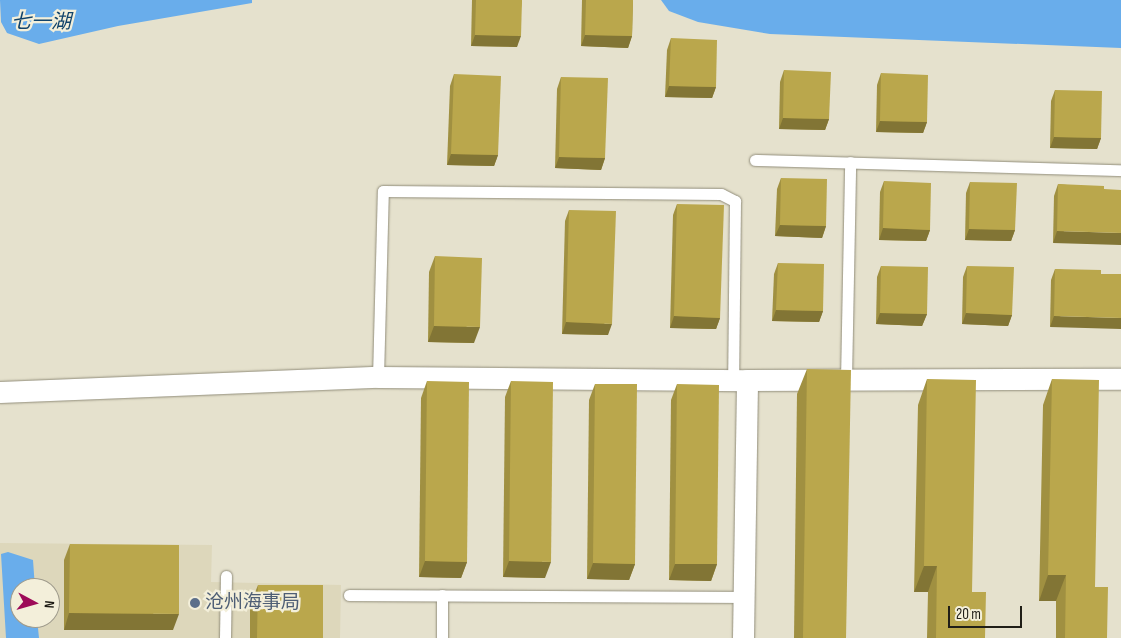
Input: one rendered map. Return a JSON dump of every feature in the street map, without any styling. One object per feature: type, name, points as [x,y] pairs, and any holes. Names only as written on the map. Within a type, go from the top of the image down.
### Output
[{"type":"street","points":[[0,392],[378,377],[740,380],[1121,379]]},
{"type":"street","points":[[740,380],[744,638]]},
{"type":"lane","points":[[755,160],[1121,170]]},
{"type":"lane","points":[[846,380],[850,162]]},
{"type":"lane","points":[[378,377],[383,191],[721,194],[735,200],[740,380]]},
{"type":"lane","points":[[225,638],[226,576]]},
{"type":"lane","points":[[349,595],[744,597]]},
{"type":"lane","points":[[442,595],[442,638]]},
{"type":"shaded area","name":"沧州海事局","points":[[0,543],[212,545],[211,582],[341,585],[340,638],[0,638]]},
{"type":"water","name":"七一湖","points":[[0,0],[252,0],[252,3],[118,26],[39,44],[7,33],[1,22]]},
{"type":"water","points":[[661,0],[1121,0],[1121,48],[770,34],[698,22],[669,11]]},
{"type":"water","points":[[8,552],[33,560],[34,578],[10,578],[10,628],[38,628],[39,638],[6,638],[1,554]]},
{"type":"building","points":[[476,0],[522,0],[521,36],[475,35]]},
{"type":"building","points":[[586,0],[633,0],[632,36],[585,35]]},
{"type":"building","points":[[671,38],[717,40],[716,87],[669,86]]},
{"type":"building","points":[[784,70],[831,72],[829,119],[783,118]]},
{"type":"building","points":[[881,73],[928,75],[927,122],[880,121]]},
{"type":"building","points":[[454,74],[501,76],[498,155],[451,154]]},
{"type":"building","points":[[561,77],[608,78],[605,158],[559,157]]},
{"type":"building","points":[[1055,90],[1102,91],[1101,138],[1054,137]]},
{"type":"building","points":[[781,178],[827,179],[826,226],[780,225]]},
{"type":"building","points":[[884,181],[931,183],[930,230],[883,228]]},
{"type":"building","points":[[970,182],[1017,183],[1015,230],[969,229]]},
{"type":"building","points":[[1058,184],[1104,186],[1104,189],[1121,190],[1121,233],[1057,231]]},
{"type":"building","points":[[677,204],[724,205],[720,318],[674,316]]},
{"type":"building","points":[[569,210],[616,211],[612,324],[566,322]]},
{"type":"building","points":[[435,256],[482,258],[480,327],[434,326]]},
{"type":"building","points":[[778,263],[824,264],[823,311],[776,310]]},
{"type":"building","points":[[881,266],[928,267],[927,314],[880,313]]},
{"type":"building","points":[[967,266],[1014,267],[1012,315],[966,313]]},
{"type":"building","points":[[1055,269],[1101,270],[1101,274],[1121,274],[1121,318],[1054,316]]},
{"type":"building","points":[[807,369],[851,370],[846,638],[803,638]]},
{"type":"building","points":[[927,379],[976,380],[972,592],[986,592],[985,638],[936,638],[937,566],[924,566]]},
{"type":"building","points":[[1052,379],[1099,380],[1095,587],[1108,587],[1107,638],[1065,638],[1066,575],[1048,575]]},
{"type":"building","points":[[427,381],[469,382],[467,562],[425,561]]},
{"type":"building","points":[[511,381],[553,382],[551,562],[509,561]]},
{"type":"building","points":[[595,384],[637,384],[635,564],[593,563]]},
{"type":"building","points":[[677,384],[719,385],[717,564],[675,564]]},
{"type":"building","points":[[70,544],[179,545],[179,614],[69,613]]},
{"type":"building","points":[[258,585],[323,585],[323,638],[257,638]]},
{"type":"place","name":"沧州海事局","points":[[195,603]]}]
